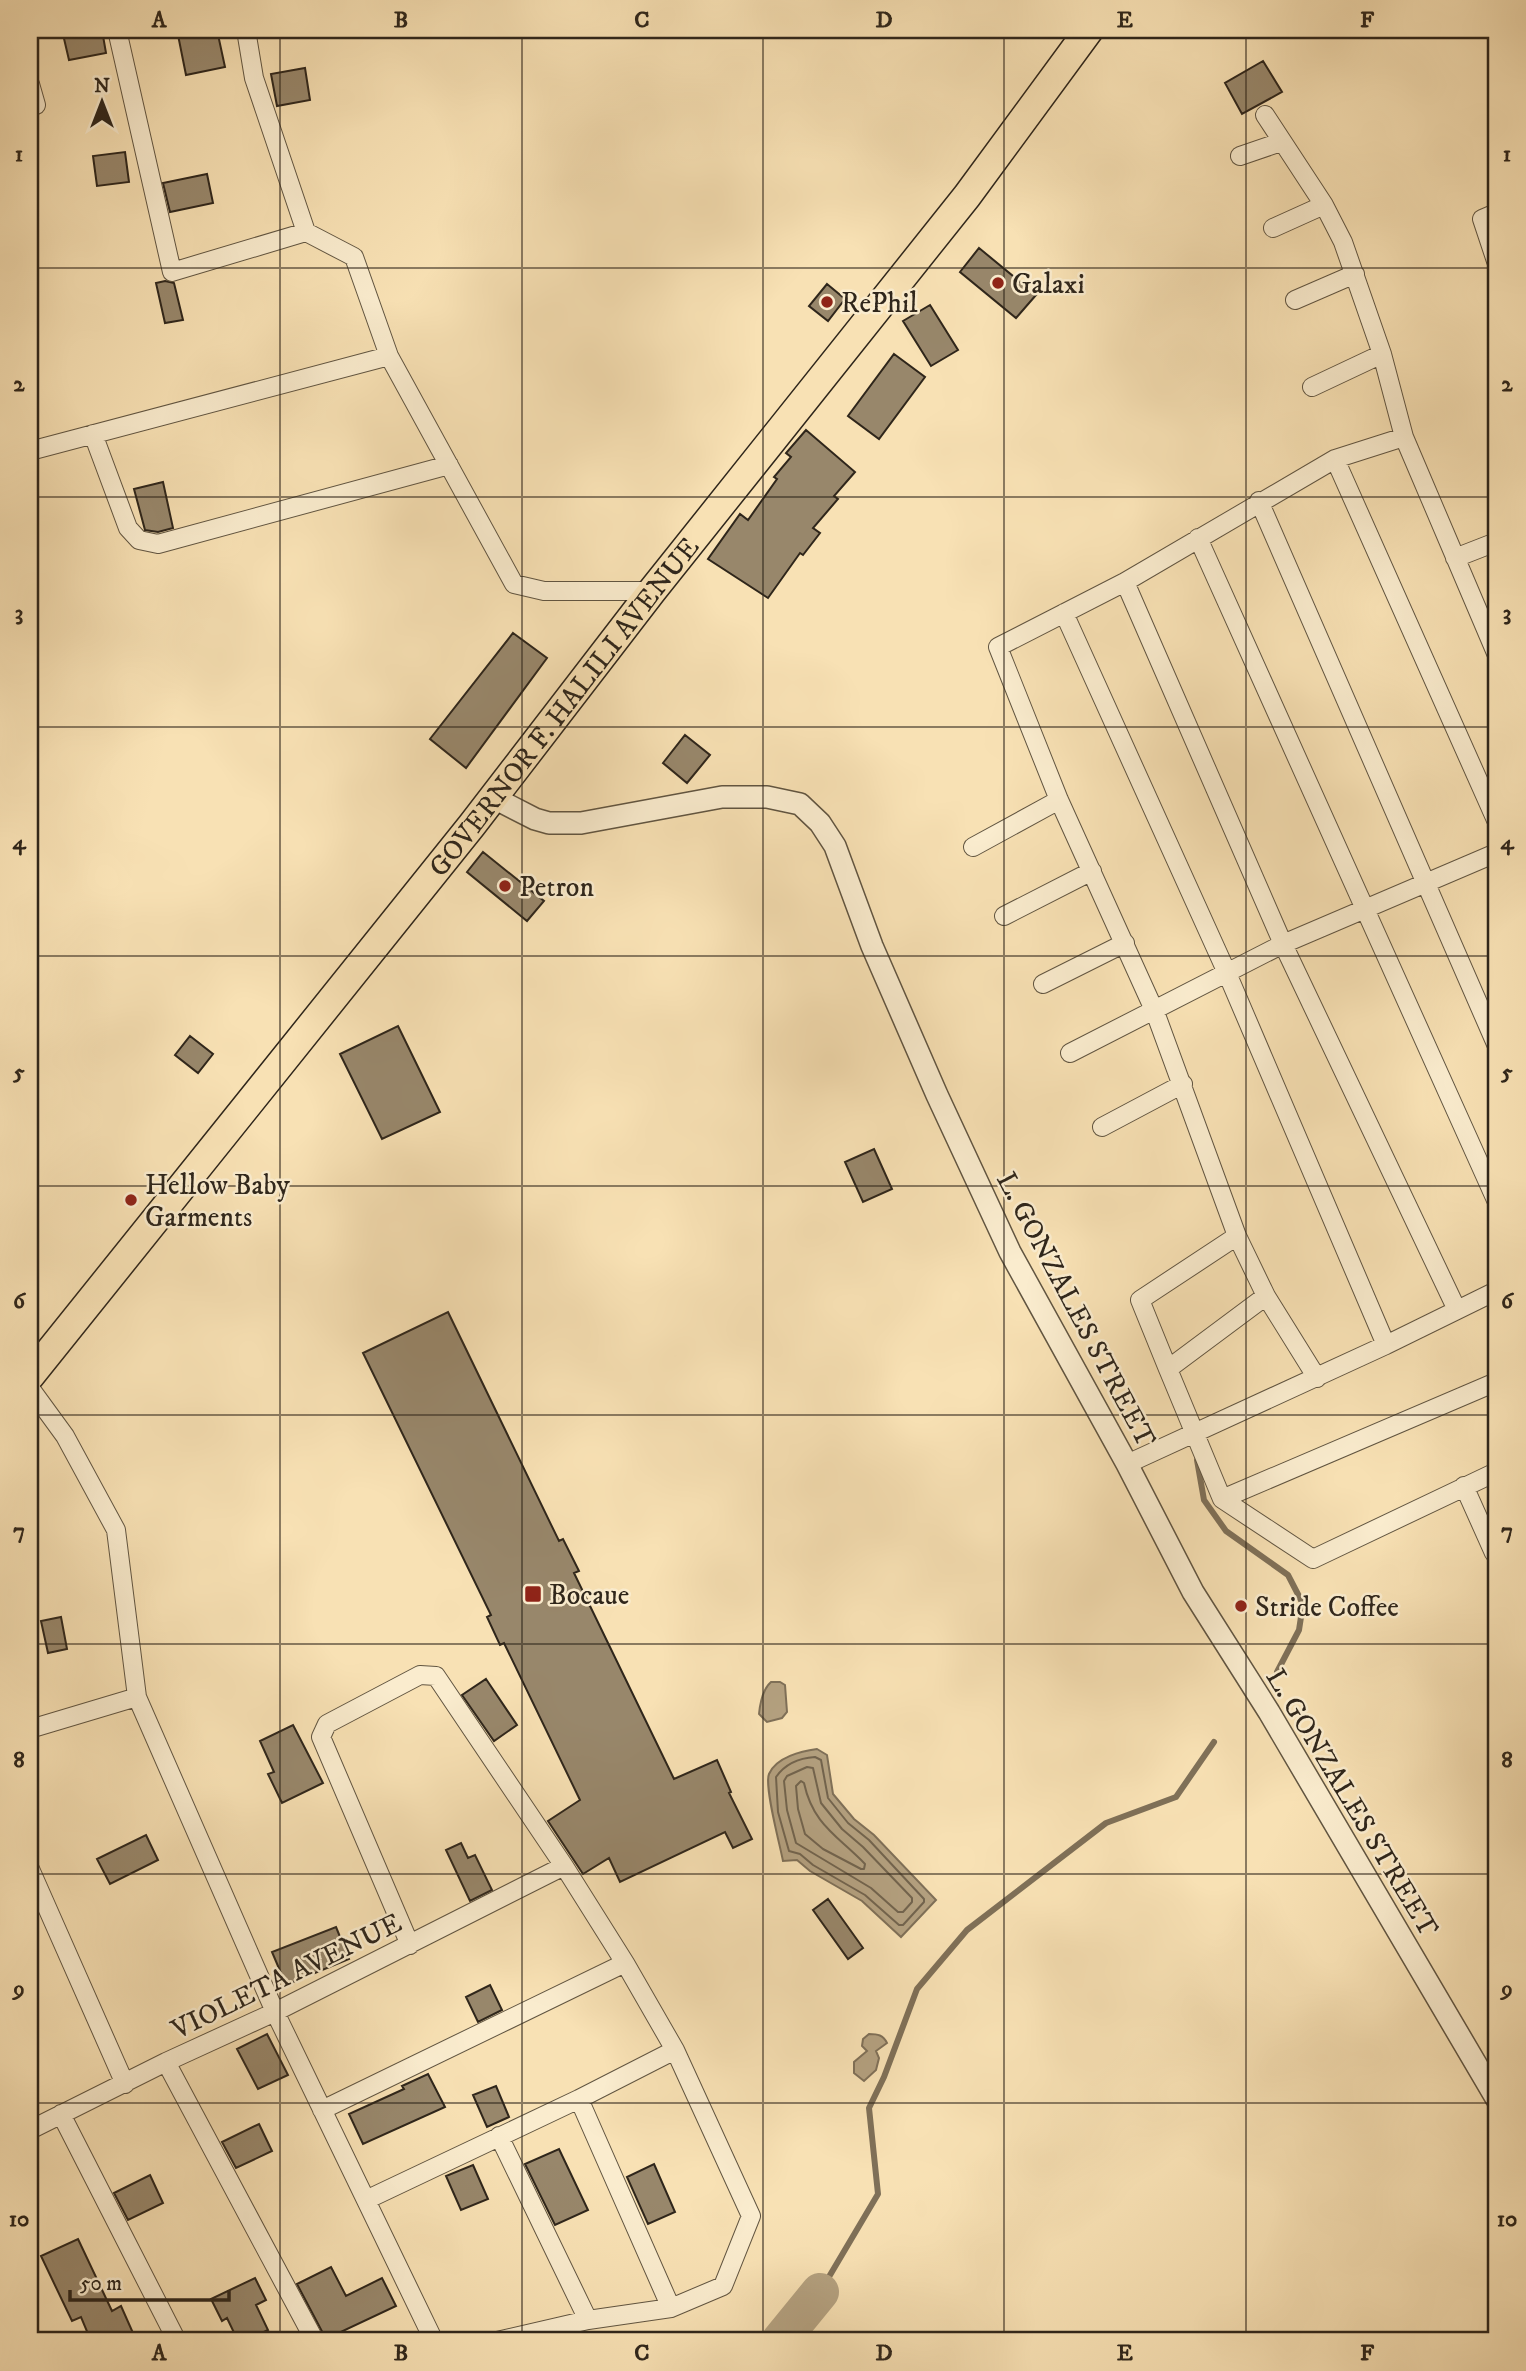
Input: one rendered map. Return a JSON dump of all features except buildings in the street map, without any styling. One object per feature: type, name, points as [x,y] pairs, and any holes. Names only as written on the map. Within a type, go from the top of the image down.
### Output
[{"type":"main road","name":"GOVERNOR F. HALILI AVENUE","points":[[30,1376],[494,798],[652,591],[959,206],[1089,30]]},
{"type":"street","points":[[117,30],[172,272],[306,232]]},
{"type":"street","points":[[246,30],[254,78],[306,232],[354,257],[389,356],[514,584],[544,591],[652,591]]},
{"type":"street","points":[[30,85],[36,105],[30,107]]},
{"type":"street","points":[[1265,115],[1324,205],[1343,242],[1382,355],[1404,437],[1496,653]]},
{"type":"street","points":[[1240,156],[1281,142]]},
{"type":"street","points":[[1273,228],[1324,205]]},
{"type":"street","points":[[1496,213],[1482,219],[1496,261]]},
{"type":"street","points":[[1295,300],[1355,274]]},
{"type":"street","points":[[1312,387],[1382,355]]},
{"type":"street","points":[[30,451],[389,356]]},
{"type":"street","points":[[93,434],[128,528],[139,540],[158,544],[449,465]]},
{"type":"street","points":[[1317,1378],[1266,1296],[1237,1236],[1155,1012],[1059,800],[998,647],[1125,582],[1259,501],[1335,459],[1404,437]]},
{"type":"street","points":[[1335,459],[1496,820]]},
{"type":"street","points":[[1259,501],[1496,1044]]},
{"type":"street","points":[[1198,538],[1496,1200]]},
{"type":"street","points":[[1454,558],[1496,542]]},
{"type":"street","points":[[1125,582],[1283,944],[1457,1310]]},
{"type":"street","points":[[1064,613],[1227,973],[1386,1345]]},
{"type":"street","name":"L. GONZALES STREET","points":[[494,798],[535,820],[581,823],[649,808],[722,797],[767,797],[800,804],[820,823],[835,846],[872,946],[931,1083],[1010,1252],[1127,1464],[1193,1592],[1269,1712],[1496,2098]]},
{"type":"street","points":[[973,847],[1059,800]]},
{"type":"street","points":[[1070,1053],[1155,1012],[1283,944],[1496,853]]},
{"type":"street","points":[[1004,916],[1092,871]]},
{"type":"street","points":[[1043,984],[1125,943]]},
{"type":"street","points":[[1102,1127],[1183,1084]]},
{"type":"street","points":[[1237,1236],[1140,1300],[1223,1499],[1313,1559],[1496,1472]]},
{"type":"street","points":[[1127,1464],[1317,1378],[1496,1291]]},
{"type":"street","points":[[1168,1369],[1266,1296]]},
{"type":"street","points":[[1223,1499],[1496,1382]]},
{"type":"street","points":[[30,1388],[65,1436],[116,1530],[137,1697],[275,2012],[434,2341]]},
{"type":"street","points":[[1464,1486],[1494,1553],[1496,1552]]},
{"type":"street","points":[[410,1945],[321,1737],[327,1724],[420,1675],[436,1676],[564,1866],[625,1963],[675,2050],[751,2216],[723,2286],[671,2308],[587,2320],[497,2341]]},
{"type":"street","points":[[30,1729],[137,1697]]},
{"type":"street","name":"VIOLETA AVENUE","points":[[30,2130],[166,2062],[275,2012],[564,1866]]},
{"type":"street","points":[[30,1869],[125,2084]]},
{"type":"street","points":[[322,2110],[625,1963]]},
{"type":"street","points":[[366,2200],[579,2099],[675,2050]]},
{"type":"street","points":[[166,2062],[314,2341]]},
{"type":"street","points":[[579,2099],[671,2308]]},
{"type":"street","points":[[61,2114],[177,2341]]},
{"type":"street","points":[[499,2136],[587,2320]]},
{"type":"water","points":[[771,1682],[785,1685],[787,1712],[782,1718],[767,1722],[759,1714],[764,1693]]},
{"type":"water","points":[[817,1749],[827,1755],[833,1794],[854,1819],[874,1835],[936,1900],[901,1937],[862,1901],[810,1871],[797,1860],[783,1861],[770,1803],[769,1774],[783,1759]]},
{"type":"water","points":[[869,2034],[884,2038],[887,2043],[876,2051],[879,2058],[876,2070],[864,2081],[854,2073],[854,2062],[867,2051],[862,2046],[863,2039]]},
{"type":"waterway","points":[[1197,1460],[1204,1500],[1226,1531],[1288,1575],[1303,1604],[1299,1630],[1277,1672]]},
{"type":"waterway","points":[[820,2292],[878,2194],[869,2108],[884,2077],[917,1989],[967,1930],[1106,1823],[1176,1797],[1214,1742]]},
{"type":"waterway","points":[[780,2341],[820,2292]]},
{"type":"place","name":"Galaxi","points":[[998,283]]},
{"type":"place","name":"RePhil","points":[[827,302]]},
{"type":"place","name":"Petron","points":[[505,886]]},
{"type":"place","name":"Hellow Baby Garments","points":[[131,1200]]},
{"type":"place","name":"Bocaue","points":[[533,1594]]},
{"type":"place","name":"Stride Coffee","points":[[1241,1606]]}]
